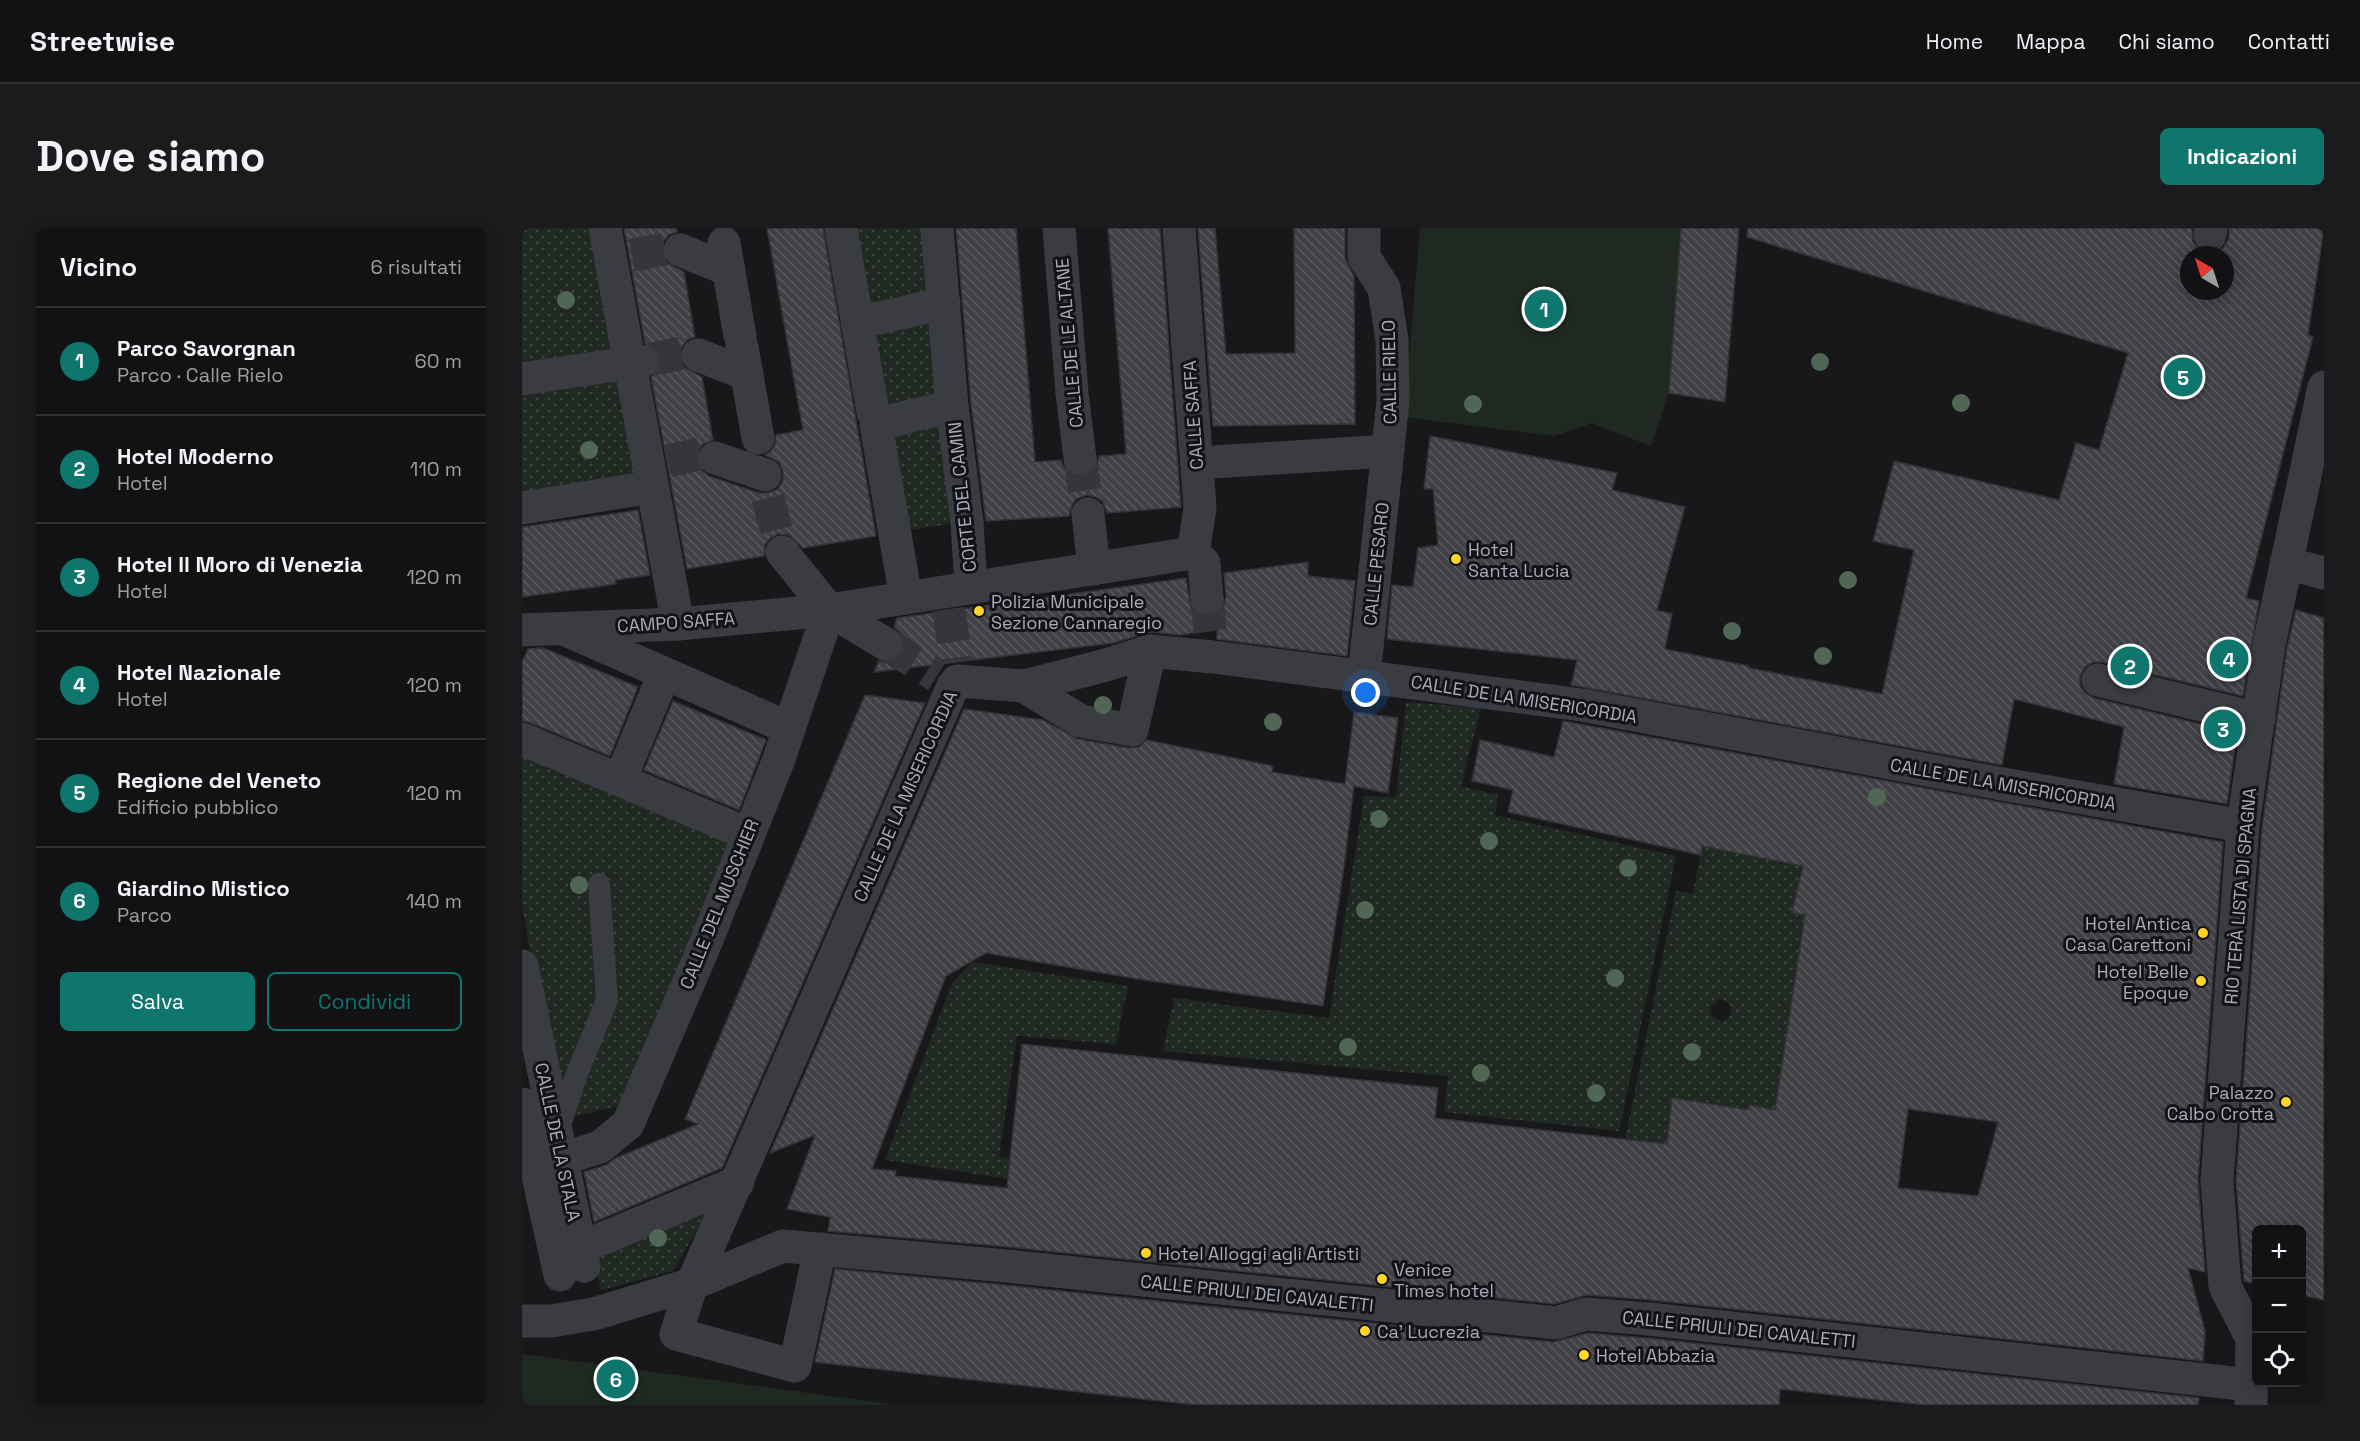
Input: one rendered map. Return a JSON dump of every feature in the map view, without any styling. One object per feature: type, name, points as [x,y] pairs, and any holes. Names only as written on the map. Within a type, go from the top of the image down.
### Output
[{"type":"street","points":[[841,228],[878,419],[906,598]]},
{"type":"street","name":"CORTE DEL CAMIN","points":[[937,228],[952,406],[967,522],[956,596]]},
{"type":"street","name":"CALLE DE LE ALTANE","points":[[1059,228],[1072,393],[1080,458]]},
{"type":"street","name":"CALLE SAFFA","points":[[1179,228],[1200,508],[1193,553]]},
{"type":"street","name":"CALLE RIELO","points":[[1364,228],[1364,257],[1384,288],[1392,340],[1393,401],[1388,451]]},
{"type":"street","points":[[680,250],[724,243],[763,465],[716,458]]},
{"type":"street","points":[[613,248],[635,362],[678,624]]},
{"type":"street","points":[[858,323],[944,303]]},
{"type":"street","points":[[698,356],[743,352]]},
{"type":"street","points":[[522,379],[635,362]]},
{"type":"street","name":"RIO TERÀ LISTA DI SPAGNA","points":[[2251,1395],[2252,1339],[2225,1286],[2217,1181],[2243,826],[2270,645],[2286,563],[2315,476],[2324,387]]},
{"type":"street","name":"CORTE DEL CAMIN","points":[[878,419],[952,406]]},
{"type":"street","points":[[1197,463],[1388,451]]},
{"type":"street","name":"CALLE PESARO","points":[[1364,676],[1388,451]]},
{"type":"street","points":[[522,508],[653,471]]},
{"type":"street","points":[[1088,514],[1094,568]]},
{"type":"street","points":[[782,552],[829,610],[886,644]]},
{"type":"street","points":[[1193,553],[1204,563],[1207,598]]},
{"type":"street","name":"CAMPO SAFFA","points":[[522,630],[678,624],[829,610],[906,598],[956,596],[1094,568],[1193,553]]},
{"type":"street","points":[[2286,563],[2324,573]]},
{"type":"street","name":"CALLE DEL MUSCHIER","points":[[559,1147],[600,1147],[628,1124],[704,946],[779,759],[829,610]]},
{"type":"street","points":[[561,628],[789,728]]},
{"type":"street","name":"CALLE DE LA MISERICORDIA","points":[[819,1249],[795,1366],[676,1334],[692,1284],[738,1182],[951,676],[1023,686],[1106,665],[1150,651],[1212,644],[1364,676],[1582,705],[1997,783],[2243,826]]},
{"type":"street","points":[[1023,686],[1081,721],[1132,730],[1150,651]]},
{"type":"street","points":[[620,780],[664,674]]},
{"type":"street","points":[[2098,680],[2259,719]]},
{"type":"street","points":[[522,739],[748,834]]},
{"type":"street","name":"CALLE DE LA STALA","points":[[522,966],[559,1147],[581,1316]]},
{"type":"street","points":[[522,1104],[533,1204],[575,1270]]},
{"type":"street","name":"CALLE DE LA STALA","points":[[575,1270],[738,1182]]},
{"type":"street","name":"CALLE PRIULI DEI CAVALETTI","points":[[522,1321],[550,1321],[581,1316],[692,1284],[783,1246],[1556,1323],[1586,1314],[1649,1319],[2251,1395]]},
{"type":"lane","points":[[559,1147],[574,1079],[607,1000],[598,884]]},
{"type":"shaded area","points":[[522,228],[592,228],[613,359],[522,372]]},
{"type":"shaded area","points":[[854,228],[933,228],[939,296],[870,312]]},
{"type":"shaded area","points":[[1420,228],[1681,228],[1669,393],[1651,446],[1592,423],[1554,436],[1404,417]]},
{"type":"shaded area","points":[[936,312],[944,399],[884,414],[870,329]]},
{"type":"shaded area","points":[[616,370],[640,482],[522,499],[522,386]]},
{"type":"shaded area","points":[[948,418],[957,523],[906,530],[890,429]]},
{"type":"shaded area","points":[[1406,702],[1481,708],[1461,786],[1498,795],[1495,815],[1676,856],[1619,1131],[1444,1112],[1448,1076],[1163,1051],[1174,998],[1329,1018],[1364,796],[1396,797]]},
{"type":"shaded area","points":[[522,753],[734,839],[627,1099],[618,1106],[559,1120],[522,904]]},
{"type":"shaded area","points":[[1702,846],[1804,866],[1793,913],[1818,918],[1843,1120],[1749,1106],[1742,1164],[1639,1152],[1640,1141],[1625,1139],[1676,891],[1693,894]],"holes":[[[1719,999],[1725,1000],[1730,1006],[1731,1014],[1724,1021],[1717,1020],[1710,1013],[1711,1006]]]},
{"type":"shaded area","points":[[972,962],[1128,986],[1116,1044],[1017,1036],[999,1157],[1027,1161],[1022,1181],[885,1160],[952,983]]},
{"type":"shaded area","points":[[712,1204],[673,1271],[601,1290],[592,1250]]},
{"type":"shaded area","points":[[522,1354],[897,1405],[522,1405]]},
{"type":"building","points":[[624,228],[676,228],[677,232],[669,235],[663,242],[661,252],[666,262],[684,272],[695,337],[687,340],[681,348],[680,358],[684,367],[702,377],[713,440],[703,444],[698,451],[697,461],[701,470],[709,476],[759,493],[768,493],[778,489],[783,480],[779,462],[765,455],[775,445],[776,435],[803,430],[767,228],[823,228],[876,536],[803,548],[789,535],[778,534],[770,538],[765,545],[764,556],[687,569],[651,377],[659,368],[660,358],[656,349],[645,343]]},
{"type":"building","points":[[956,228],[1016,228],[1035,462],[1061,460],[1065,470],[1082,477],[1092,473],[1097,466],[1099,456],[1126,454],[1108,228],[1160,228],[1181,507],[1107,513],[1103,502],[1087,495],[1076,499],[1069,516],[986,521],[971,404]]},
{"type":"building","points":[[1198,228],[1215,228],[1226,354],[1295,353],[1294,228],[1345,228],[1345,258],[1354,276],[1355,424],[1213,426]]},
{"type":"building","points":[[1681,228],[1739,228],[1725,402],[1669,393]]},
{"type":"building","points":[[1748,228],[2192,228],[2193,242],[2196,246],[2180,246],[2180,300],[2234,300],[2234,246],[2225,246],[2229,238],[2229,228],[2324,228],[2308,335],[2313,337],[2246,598],[2259,601],[2243,696],[2102,662],[2093,662],[2085,667],[2080,676],[2080,686],[2085,693],[2094,698],[2237,733],[2227,804],[2114,784],[2124,727],[2014,699],[2002,765],[1571,685],[1577,660],[1387,639],[1392,585],[1413,587],[1418,548],[1438,545],[1433,489],[1424,489],[1430,436],[1617,473],[1612,490],[1685,507],[1657,610],[1672,614],[1665,649],[1882,694],[1914,550],[1873,541],[1894,461],[2059,500],[2076,443],[2099,450],[2128,353],[1747,237]]},
{"type":"building","points":[[638,510],[650,575],[615,580],[616,584],[522,597],[522,527]]},
{"type":"building","points":[[1308,562],[1308,576],[1355,581],[1347,656],[1217,639],[1217,630],[1179,635],[1151,632],[1113,643],[874,672],[879,661],[886,663],[895,661],[902,653],[905,645],[903,635],[894,627],[897,618],[1186,578],[1191,608],[1199,615],[1209,617],[1218,613],[1224,605],[1226,596],[1224,573]]},
{"type":"building","points":[[2296,610],[2324,618],[2324,1300],[2306,1296],[2306,1225],[2252,1225],[2252,1283],[2244,1281],[2236,1181],[2262,828],[2287,648]]},
{"type":"building","points":[[543,648],[638,687],[610,756],[522,721],[522,662],[528,649]]},
{"type":"building","points":[[865,695],[925,703],[722,1168],[594,1222],[584,1172],[606,1165],[616,1158],[698,1124],[685,1119]]},
{"type":"building","points":[[673,701],[766,740],[739,810],[644,770]]},
{"type":"building","points":[[964,709],[1043,720],[1078,739],[1129,748],[1139,747],[1147,740],[1273,766],[1272,772],[1345,784],[1354,712],[1398,718],[1388,793],[1354,786],[1323,1006],[1138,979],[986,953],[946,976],[872,1169],[896,1171],[895,1176],[1007,1188],[1022,1044],[1438,1088],[1435,1118],[1667,1144],[1672,1098],[1748,1110],[1749,1105],[1775,1110],[1805,915],[1792,913],[1803,866],[1702,846],[1701,855],[1508,812],[1513,790],[1472,781],[1480,740],[1554,757],[1563,721],[2223,842],[2198,1180],[2205,1272],[2188,1268],[2205,1331],[2203,1361],[1651,1300],[1587,1295],[1554,1304],[1009,1247],[828,1231],[830,1217],[787,1209],[815,1135],[770,1153]],"holes":[[[1908,1109],[1998,1122],[1978,1196],[1898,1188]]]},
{"type":"building","points":[[835,1269],[1554,1342],[1588,1333],[1647,1338],[2199,1398],[2198,1405],[1924,1405],[1780,1389],[1779,1405],[1196,1405],[815,1362]]},
{"type":"tunnel","points":[[632,255],[671,248]]},
{"type":"tunnel","points":[[649,360],[691,351]]},
{"type":"tunnel","points":[[668,461],[707,452]]},
{"type":"tunnel","points":[[1080,458],[1088,514]]},
{"type":"tunnel","points":[[768,498],[782,552]]},
{"type":"tunnel","points":[[1207,598],[1210,631]]},
{"type":"tunnel","points":[[949,609],[956,662]]},
{"type":"tunnel","points":[[886,644],[937,676]]},
{"type":"place","name":"Parco Savorgnan","points":[[1544,309]]},
{"type":"place","name":"Regione del Veneto","points":[[2183,377]]},
{"type":"place","name":"Hotel Santa Lucia","points":[[1456,559]]},
{"type":"place","name":"Polizia Municipale Sezione Cannaregio","points":[[979,611]]},
{"type":"place","name":"Hotel Nazionale","points":[[2229,659]]},
{"type":"place","name":"Hotel Moderno","points":[[2130,666]]},
{"type":"place","name":"Hotel Il Moro di Venezia","points":[[2223,729]]},
{"type":"place","name":"Hotel Antica Casa Carettoni","points":[[2203,933]]},
{"type":"place","name":"Hotel Belle Epoque","points":[[2201,981]]},
{"type":"place","name":"Palazzo Calbo Crotta","points":[[2286,1102]]},
{"type":"place","name":"Hotel Alloggi agli Artisti","points":[[1146,1253]]},
{"type":"place","name":"Venice Times hotel","points":[[1382,1279]]},
{"type":"place","name":"Ca' Lucrezia","points":[[1365,1331]]},
{"type":"place","name":"Hotel Abbazia","points":[[1584,1355]]},
{"type":"place","name":"Giardino Mistico","points":[[616,1379]]}]
